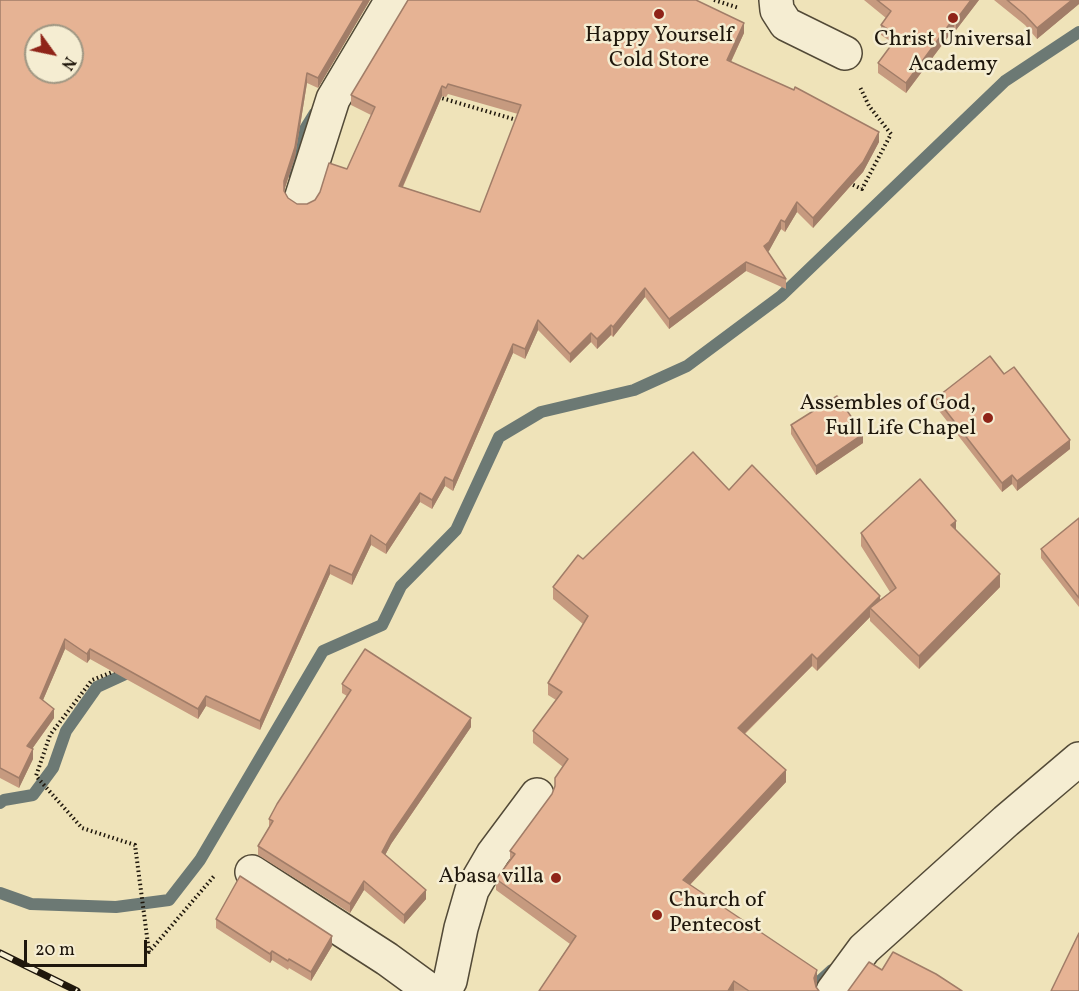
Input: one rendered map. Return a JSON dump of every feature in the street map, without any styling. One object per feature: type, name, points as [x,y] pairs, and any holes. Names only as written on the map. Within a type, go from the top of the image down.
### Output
[{"type":"street","points":[[302,196],[333,99],[392,0]]},
{"type":"street","points":[[776,0],[777,10],[786,24],[845,53]]},
{"type":"street","points":[[833,991],[864,949],[1006,821],[1079,759]]},
{"type":"street","points":[[443,991],[450,981],[460,928],[472,890],[493,854],[537,795]]},
{"type":"street","points":[[252,872],[387,959],[431,991]]},
{"type":"path","points":[[842,179],[862,189],[891,134],[869,106],[845,53]]},
{"type":"path","points":[[433,96],[530,125]]},
{"type":"path","points":[[120,669],[92,680],[50,735],[36,776],[82,828],[135,845],[149,952],[226,862],[252,872]]},
{"type":"building","points":[[0,0],[364,0],[318,78],[307,73],[295,147],[284,181],[284,191],[288,198],[297,204],[307,204],[315,200],[320,192],[329,163],[347,169],[375,107],[351,95],[408,0],[696,0],[744,23],[727,60],[794,90],[795,87],[879,132],[863,162],[813,218],[797,202],[785,222],[781,220],[769,242],[764,246],[786,279],[746,262],[669,319],[645,288],[613,327],[611,325],[597,339],[591,333],[570,354],[538,320],[525,349],[513,344],[453,481],[445,477],[432,500],[420,493],[386,545],[371,535],[352,575],[330,565],[260,721],[206,696],[198,709],[90,649],[87,654],[65,639],[40,698],[54,709],[27,746],[33,749],[19,778],[0,768]],"holes":[[[448,84],[521,105],[480,212],[399,186],[442,86],[446,88]]]},
{"type":"building","points":[[877,0],[971,0],[956,20],[954,18],[906,83],[878,63],[898,36],[881,25],[891,11]]},
{"type":"building","points":[[1007,0],[1072,0],[1037,28]]},
{"type":"building","name":"Assembles of God, Full Life Chapel","points":[[990,356],[1004,374],[1014,367],[1070,440],[1017,481],[1012,475],[1002,483],[936,398]]},
{"type":"building","points":[[837,396],[863,434],[816,466],[791,425]]},
{"type":"building","points":[[693,452],[729,490],[752,465],[880,596],[817,659],[812,654],[738,728],[786,770],[683,880],[817,970],[814,978],[819,991],[749,991],[734,981],[728,991],[539,991],[576,936],[496,879],[515,854],[510,851],[552,794],[555,778],[568,759],[533,731],[562,692],[548,683],[588,616],[553,587],[578,555],[583,559]]},
{"type":"building","points":[[920,479],[956,521],[951,525],[1000,574],[919,656],[870,608],[896,588],[861,533]]},
{"type":"building","points":[[1079,518],[1079,598],[1041,549]]},
{"type":"building","points":[[365,649],[471,718],[391,835],[382,852],[426,890],[404,915],[364,881],[350,904],[258,846],[273,821],[269,819],[277,804],[351,690],[342,684]]},
{"type":"building","points":[[240,876],[332,936],[311,972],[272,951],[270,954],[216,919]]},
{"type":"building","points":[[1079,933],[1079,991],[1051,991]]},
{"type":"building","points":[[893,952],[936,974],[962,991],[848,991],[869,962],[882,970]]},
{"type":"waterway","points":[[0,893],[31,904],[116,907],[169,900],[200,860],[323,651],[382,625],[401,586],[456,530],[499,437],[541,412],[634,390],[687,366],[781,296],[1005,81],[1079,32]]},
{"type":"waterway","points":[[294,175],[302,134],[315,113]]},
{"type":"waterway","points":[[0,803],[4,800],[33,795],[53,768],[66,731],[97,687],[134,670]]},
{"type":"waterway","points":[[809,991],[832,970]]},
{"type":"railway","points":[[0,953],[77,991]]},
{"type":"place","name":"Happy Yourself Cold Store","points":[[659,14]]},
{"type":"place","name":"Christ Universal Academy","points":[[953,18]]},
{"type":"place","name":"Assembles of God, Full Life Chapel","points":[[988,418]]},
{"type":"place","name":"Abasa villa","points":[[556,878]]},
{"type":"place","name":"Church of Pentecost","points":[[657,915]]}]
